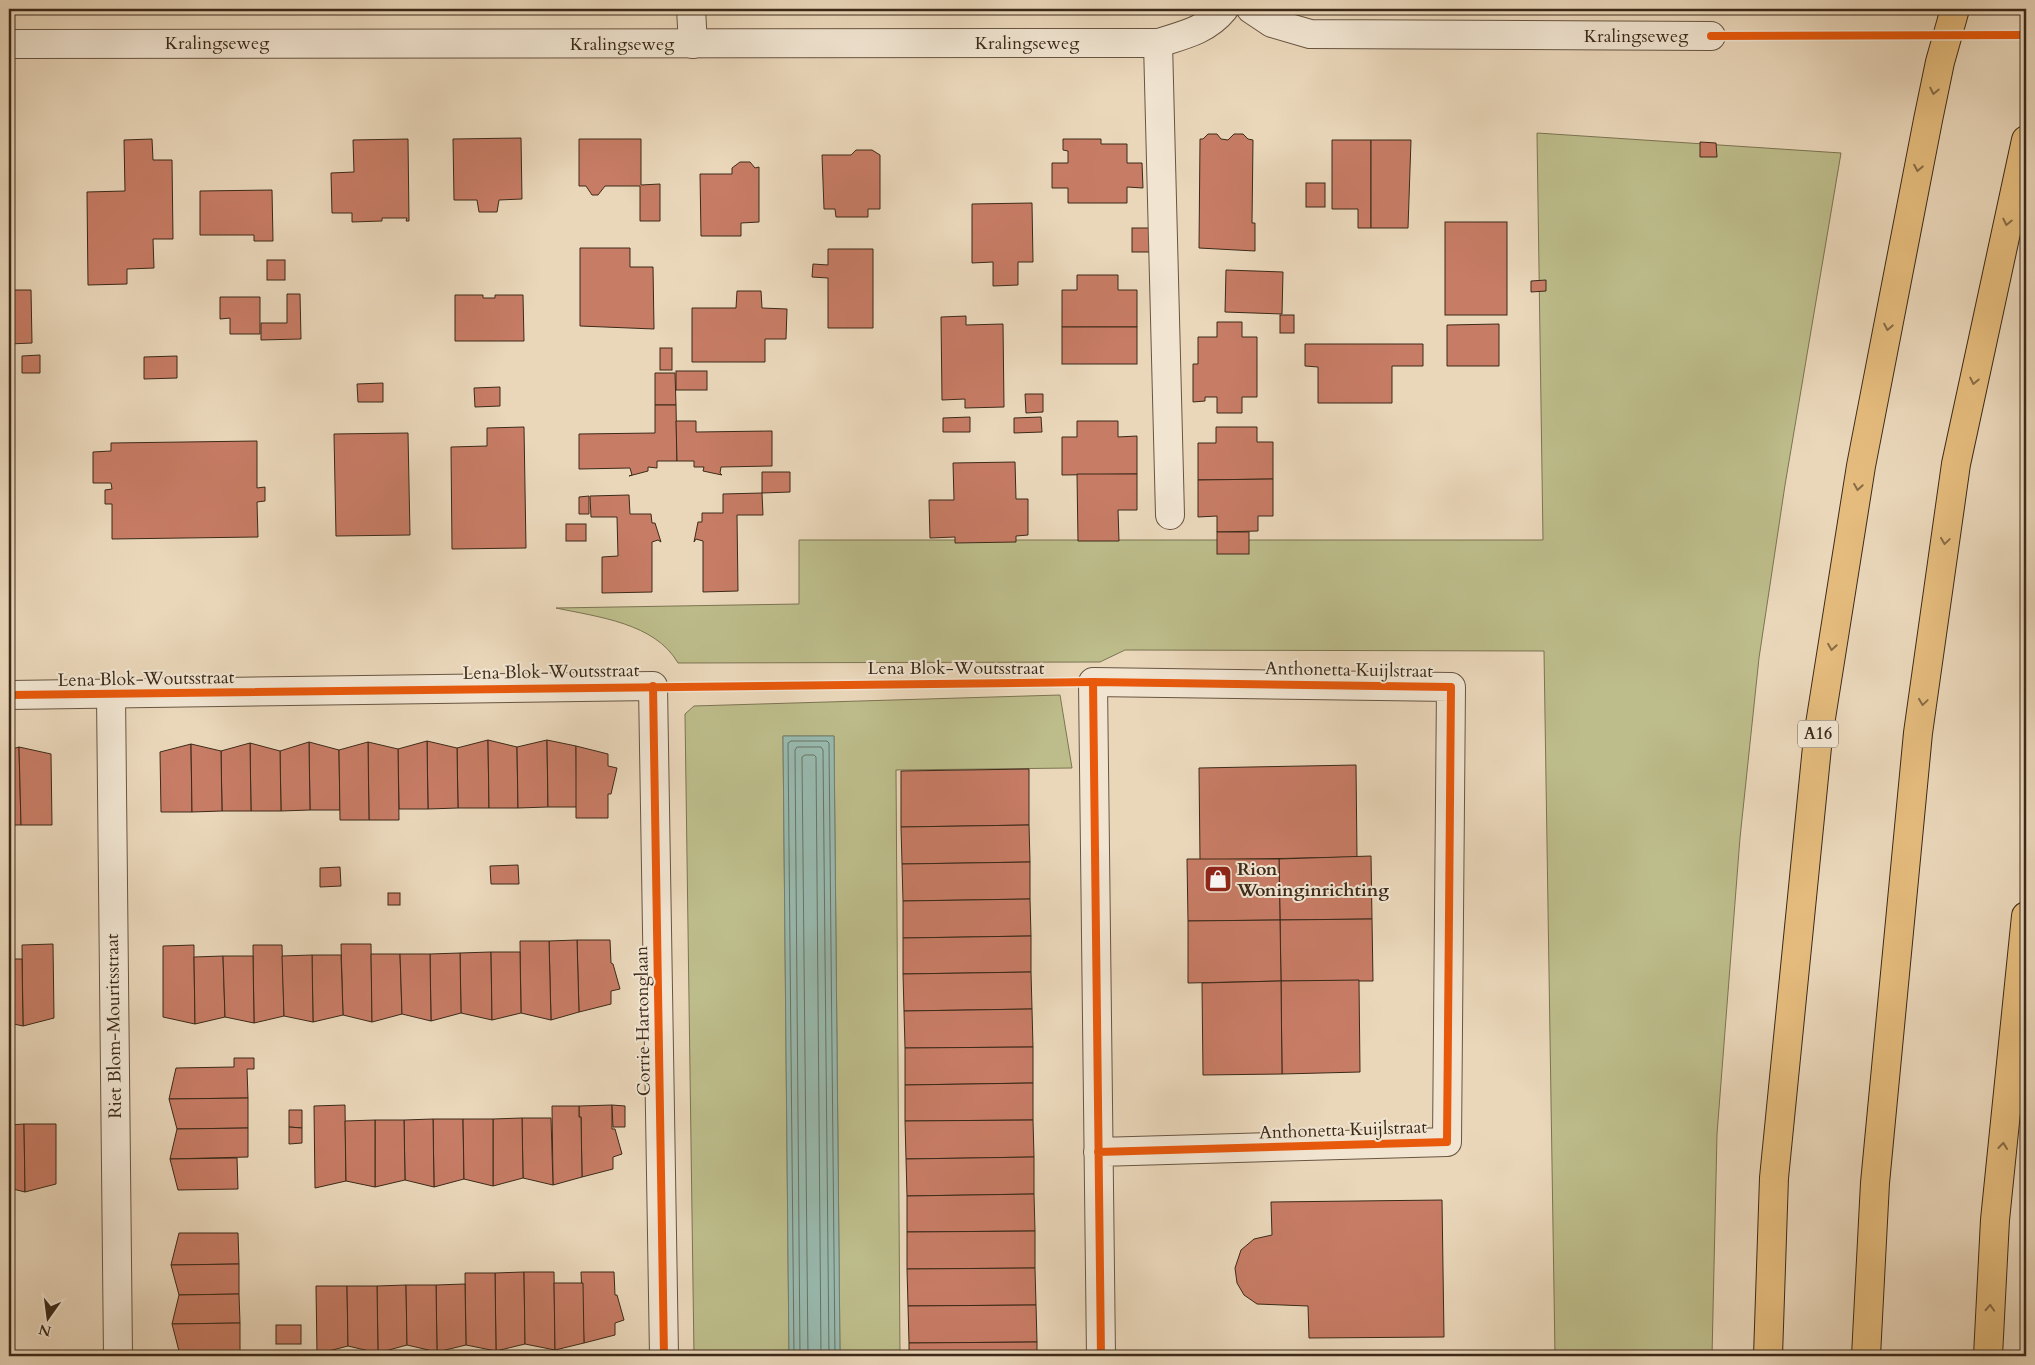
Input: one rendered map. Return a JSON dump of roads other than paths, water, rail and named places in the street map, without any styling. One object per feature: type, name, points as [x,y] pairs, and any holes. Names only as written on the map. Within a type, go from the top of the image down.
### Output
[{"type":"highway","name":"A16","points":[[1940,62],[1942,9]]},
{"type":"highway","name":"A16","points":[[1768,1356],[1774,1178],[1818,736],[1861,466],[1928,120],[1940,62],[1955,9]]},
{"type":"highway","points":[[1866,1356],[1875,1183],[1918,733],[1956,464],[2013,193],[2026,140]]},
{"type":"highway","points":[[1988,1356],[1995,1220],[2026,916]]},
{"type":"street","points":[[691,9],[693,44]]},
{"type":"street","name":"Kralingseweg","points":[[9,44],[1158,43],[1190,33],[1213,22],[1224,9]]},
{"type":"street","name":"Kralingseweg","points":[[1251,9],[1272,23],[1310,34],[1711,36]]},
{"type":"street","points":[[1158,43],[1170,515]]},
{"type":"street","name":"Anthonetta Kuijlstraat","points":[[1098,1152],[1447,1142],[1451,687],[1093,682],[1098,1152],[1101,1356]]},
{"type":"street","name":"Lena Blok-Woutsstraat","points":[[9,695],[652,686]]},
{"type":"street","name":"Corrie Hartonglaan","points":[[652,686],[664,1356]]},
{"type":"street","name":"Riet Blom-Mouritsstraat","points":[[111,695],[118,1356]]},
{"type":"water","points":[[783,736],[834,736],[840,1356],[789,1356]]},
{"type":"place","name":"Rion Woninginrichting","points":[[1218,879]]}]
